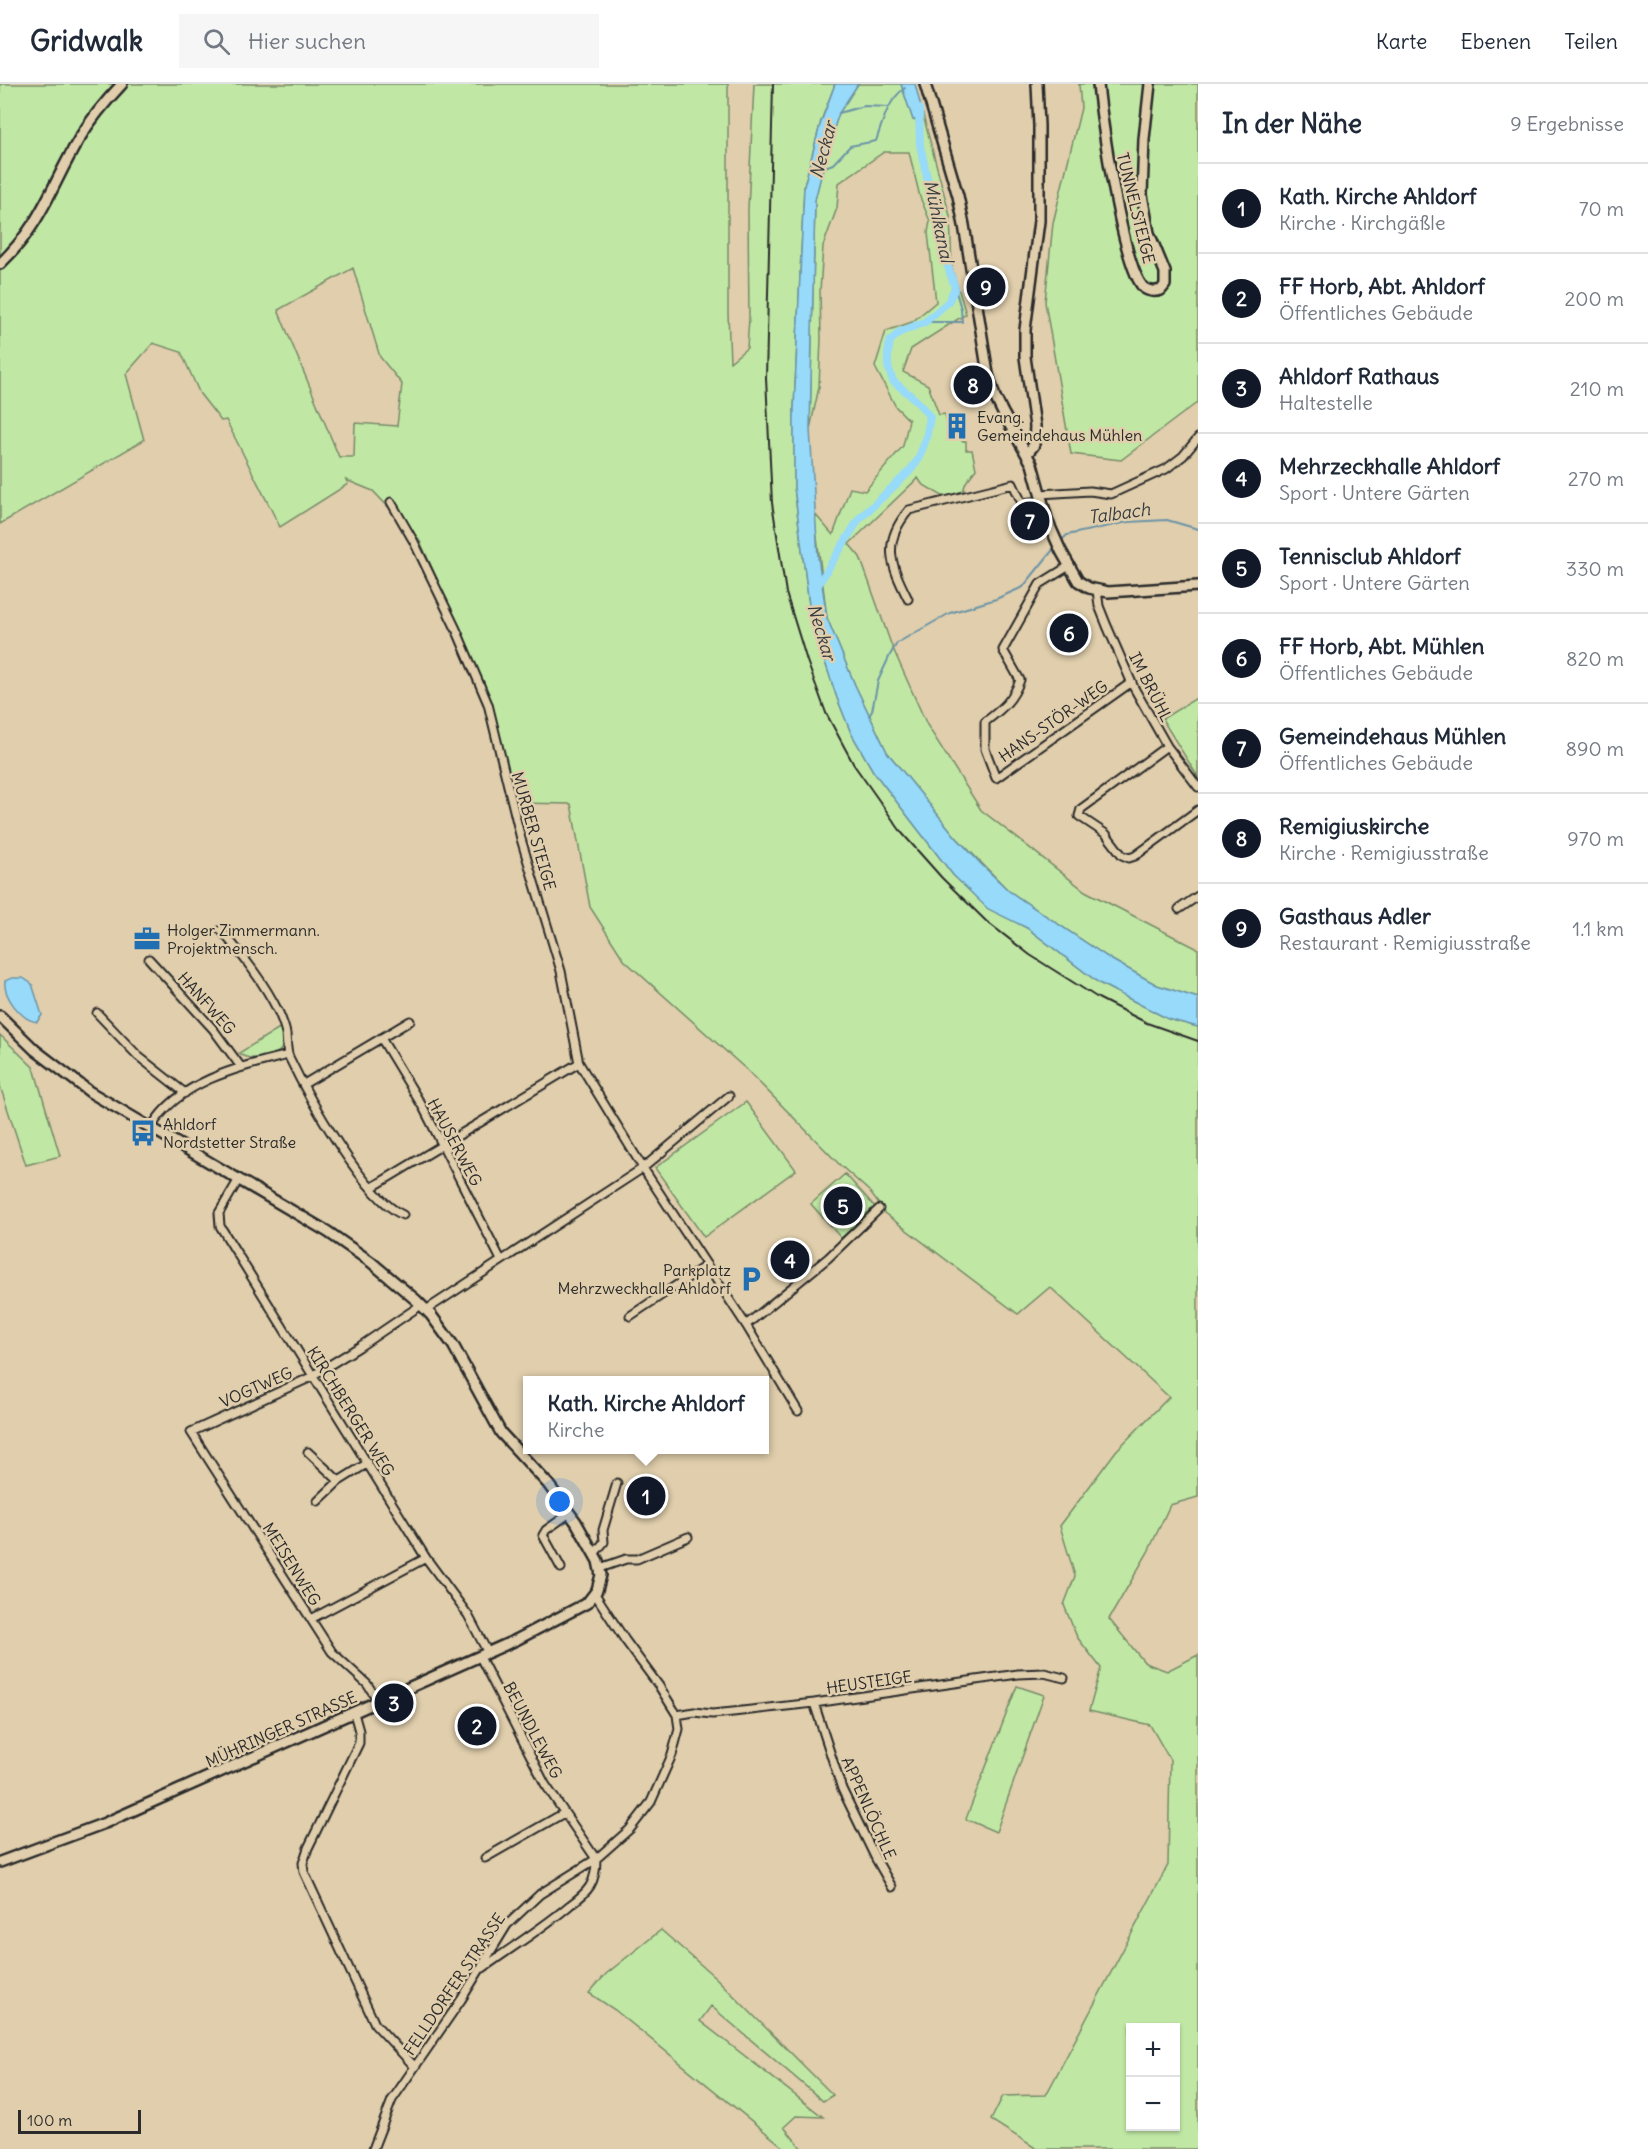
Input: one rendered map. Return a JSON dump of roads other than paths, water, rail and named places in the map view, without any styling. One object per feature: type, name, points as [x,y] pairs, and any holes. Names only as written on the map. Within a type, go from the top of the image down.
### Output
[{"type":"street","points":[[0,264],[32,229],[45,208],[79,139],[100,109],[122,84]]},
{"type":"street","points":[[925,84],[958,196],[988,374],[995,397],[1027,454],[1052,533],[1069,566],[1078,581],[1097,590],[1108,592],[1198,586]]},
{"type":"street","points":[[1027,454],[1034,445],[1035,426],[1025,357],[1025,330],[1039,221],[1040,142],[1037,84]]},
{"type":"street","name":"TUNNELSTEIGE","points":[[1098,84],[1106,150],[1134,268],[1143,287],[1156,292],[1161,290],[1167,280],[1149,233],[1142,195],[1150,84]]},
{"type":"street","points":[[908,599],[894,571],[891,549],[898,527],[909,510],[1013,484],[1023,502],[1041,497],[1090,491],[1112,494],[1166,469],[1196,443]]},
{"type":"street","name":"MURBER STEIGE","points":[[391,502],[414,542],[447,609],[488,704],[520,839],[561,971],[579,1063],[798,1411]]},
{"type":"street","name":"HANS-STÖR-WEG","points":[[1069,566],[1040,584],[1003,650],[1020,680],[1014,695],[999,712],[985,722],[985,749],[996,778],[1132,682]]},
{"type":"street","name":"IM BRÜHL","points":[[1097,590],[1099,606],[1132,682],[1167,747],[1198,787]]},
{"type":"street","points":[[1167,747],[1081,809],[1079,816],[1106,834],[1122,855],[1129,858],[1198,810]]},
{"type":"street","points":[[1179,909],[1198,896]]},
{"type":"street","points":[[221,930],[251,968],[274,1003],[285,1028],[288,1055],[335,1137],[371,1188],[393,1211],[403,1215]]},
{"type":"street","name":"HANFWEG","points":[[149,959],[213,1029],[241,1067]]},
{"type":"street","points":[[97,1012],[142,1060],[185,1093]]},
{"type":"street","points":[[0,1016],[59,1070],[108,1104],[239,1179],[349,1246],[381,1270],[424,1308],[453,1345],[501,1433],[548,1484],[570,1513],[600,1568],[599,1585],[595,1594],[677,1716]]},
{"type":"street","points":[[304,1084],[410,1021]]},
{"type":"street","name":"HAUSERWEG","points":[[381,1038],[424,1109],[501,1260]]},
{"type":"street","points":[[151,1128],[163,1109],[185,1093],[241,1067],[288,1055]]},
{"type":"street","points":[[371,1188],[579,1063]]},
{"type":"street","points":[[424,1308],[644,1168],[729,1096]]},
{"type":"street","name":"KIRCHBERGER WEG","points":[[239,1179],[219,1213],[220,1226],[426,1558],[468,1615],[484,1655]]},
{"type":"street","points":[[746,1325],[828,1258],[879,1209]]},
{"type":"street","points":[[630,1316],[707,1265]]},
{"type":"street","name":"VOGTWEG","points":[[192,1432],[313,1375],[424,1308]]},
{"type":"street","name":"MEISENWEG","points":[[192,1432],[337,1658],[367,1684],[379,1702]]},
{"type":"street","points":[[308,1452],[339,1481]]},
{"type":"street","points":[[318,1501],[339,1481],[368,1463]]},
{"type":"street","points":[[594,1554],[604,1542],[603,1530],[617,1483]]},
{"type":"street","points":[[561,1568],[543,1535],[546,1530],[570,1513]]},
{"type":"street","points":[[600,1568],[626,1559],[637,1559],[688,1537]]},
{"type":"street","points":[[311,1619],[426,1558]]},
{"type":"street","name":"MÜHRINGER STRASSE","points":[[0,1862],[105,1823],[484,1655],[577,1610],[595,1594]]},
{"type":"street","name":"BEUNDLEWEG","points":[[484,1655],[545,1784],[596,1859]]},
{"type":"street","name":"HEUSTEIGE","points":[[677,1716],[694,1712],[723,1713],[814,1703],[1018,1674],[1043,1672],[1064,1677]]},
{"type":"street","name":"APPENLÖCHLE","points":[[814,1703],[842,1789],[892,1887]]},
{"type":"street","points":[[354,1713],[359,1731],[359,1743],[308,1848],[303,1863],[304,1872],[375,2024],[415,2067]]},
{"type":"street","name":"FELLDORFER STRASSE","points":[[373,2149],[392,2100],[480,1970],[507,1925],[540,1894],[596,1859],[630,1829],[651,1802],[678,1736],[677,1716]]},
{"type":"street","points":[[485,1858],[564,1814]]},
{"type":"street","points":[[480,1970],[549,1923],[589,1889],[594,1879],[596,1859]]},
{"type":"water","name":"Neckar","points":[[835,84],[858,84],[839,113],[815,200],[810,429],[818,557],[827,618],[855,685],[887,752],[955,836],[1009,891],[1112,960],[1157,985],[1198,998],[1198,1027],[1168,1019],[1099,983],[1027,928],[988,909],[953,875],[873,771],[851,733],[837,698],[811,620],[794,487],[794,409],[804,186],[820,125]]},
{"type":"water","points":[[901,84],[915,84],[923,115],[919,119],[913,120]]},
{"type":"water","points":[[12,978],[23,978],[32,984],[42,1015],[37,1022],[25,1017],[10,1000],[5,981]]},
{"type":"waterway","name":"Neckar","points":[[822,168],[833,164],[850,146],[876,141],[890,105],[905,88]]},
{"type":"waterway","points":[[839,113],[864,106],[889,107]]},
{"type":"waterway","name":"Mühlkanal","points":[[816,588],[859,519],[908,473],[918,460],[926,439],[930,417],[916,400],[893,381],[888,366],[890,341],[900,332],[925,322],[948,302],[955,288],[943,251],[942,219],[928,182],[920,145],[919,109]]},
{"type":"waterway","points":[[925,322],[962,322],[955,288]]},
{"type":"waterway","name":"Talbach","points":[[1060,542],[1067,535],[1128,522],[1167,520],[1198,529]]},
{"type":"waterway","points":[[869,716],[878,681],[897,643],[950,613],[996,599],[1023,587],[1056,546]]},
{"type":"railway","points":[[773,84],[766,378],[772,503],[786,593],[826,713],[854,765],[902,833],[942,878],[986,921],[1030,955],[1098,998],[1147,1023],[1198,1041]]},
{"type":"place","name":"Gasthaus Adler","points":[[986,287]]},
{"type":"place","name":"Remigiuskirche","points":[[973,385]]},
{"type":"place","name":"Evang. Gemeindehaus Mühlen","points":[[957,426]]},
{"type":"place","name":"Gemeindehaus Mühlen","points":[[1030,521]]},
{"type":"place","name":"FF Horb, Abt. Mühlen","points":[[1069,633]]},
{"type":"place","name":"Holger Zimmermann. Projektmensch.","points":[[147,939]]},
{"type":"place","name":"Ahldorf Nordstetter Straße","points":[[143,1133]]},
{"type":"place","name":"Tennisclub Ahldorf","points":[[843,1206]]},
{"type":"place","name":"Mehrzeckhalle Ahldorf","points":[[790,1260]]},
{"type":"place","name":"Parkplatz Mehrzweckhalle Ahldorf","points":[[751,1279]]},
{"type":"place","name":"Kath. Kirche Ahldorf","points":[[646,1496]]},
{"type":"place","name":"Ahldorf Rathaus","points":[[394,1703]]},
{"type":"place","name":"FF Horb, Abt. Ahldorf","points":[[477,1726]]}]
